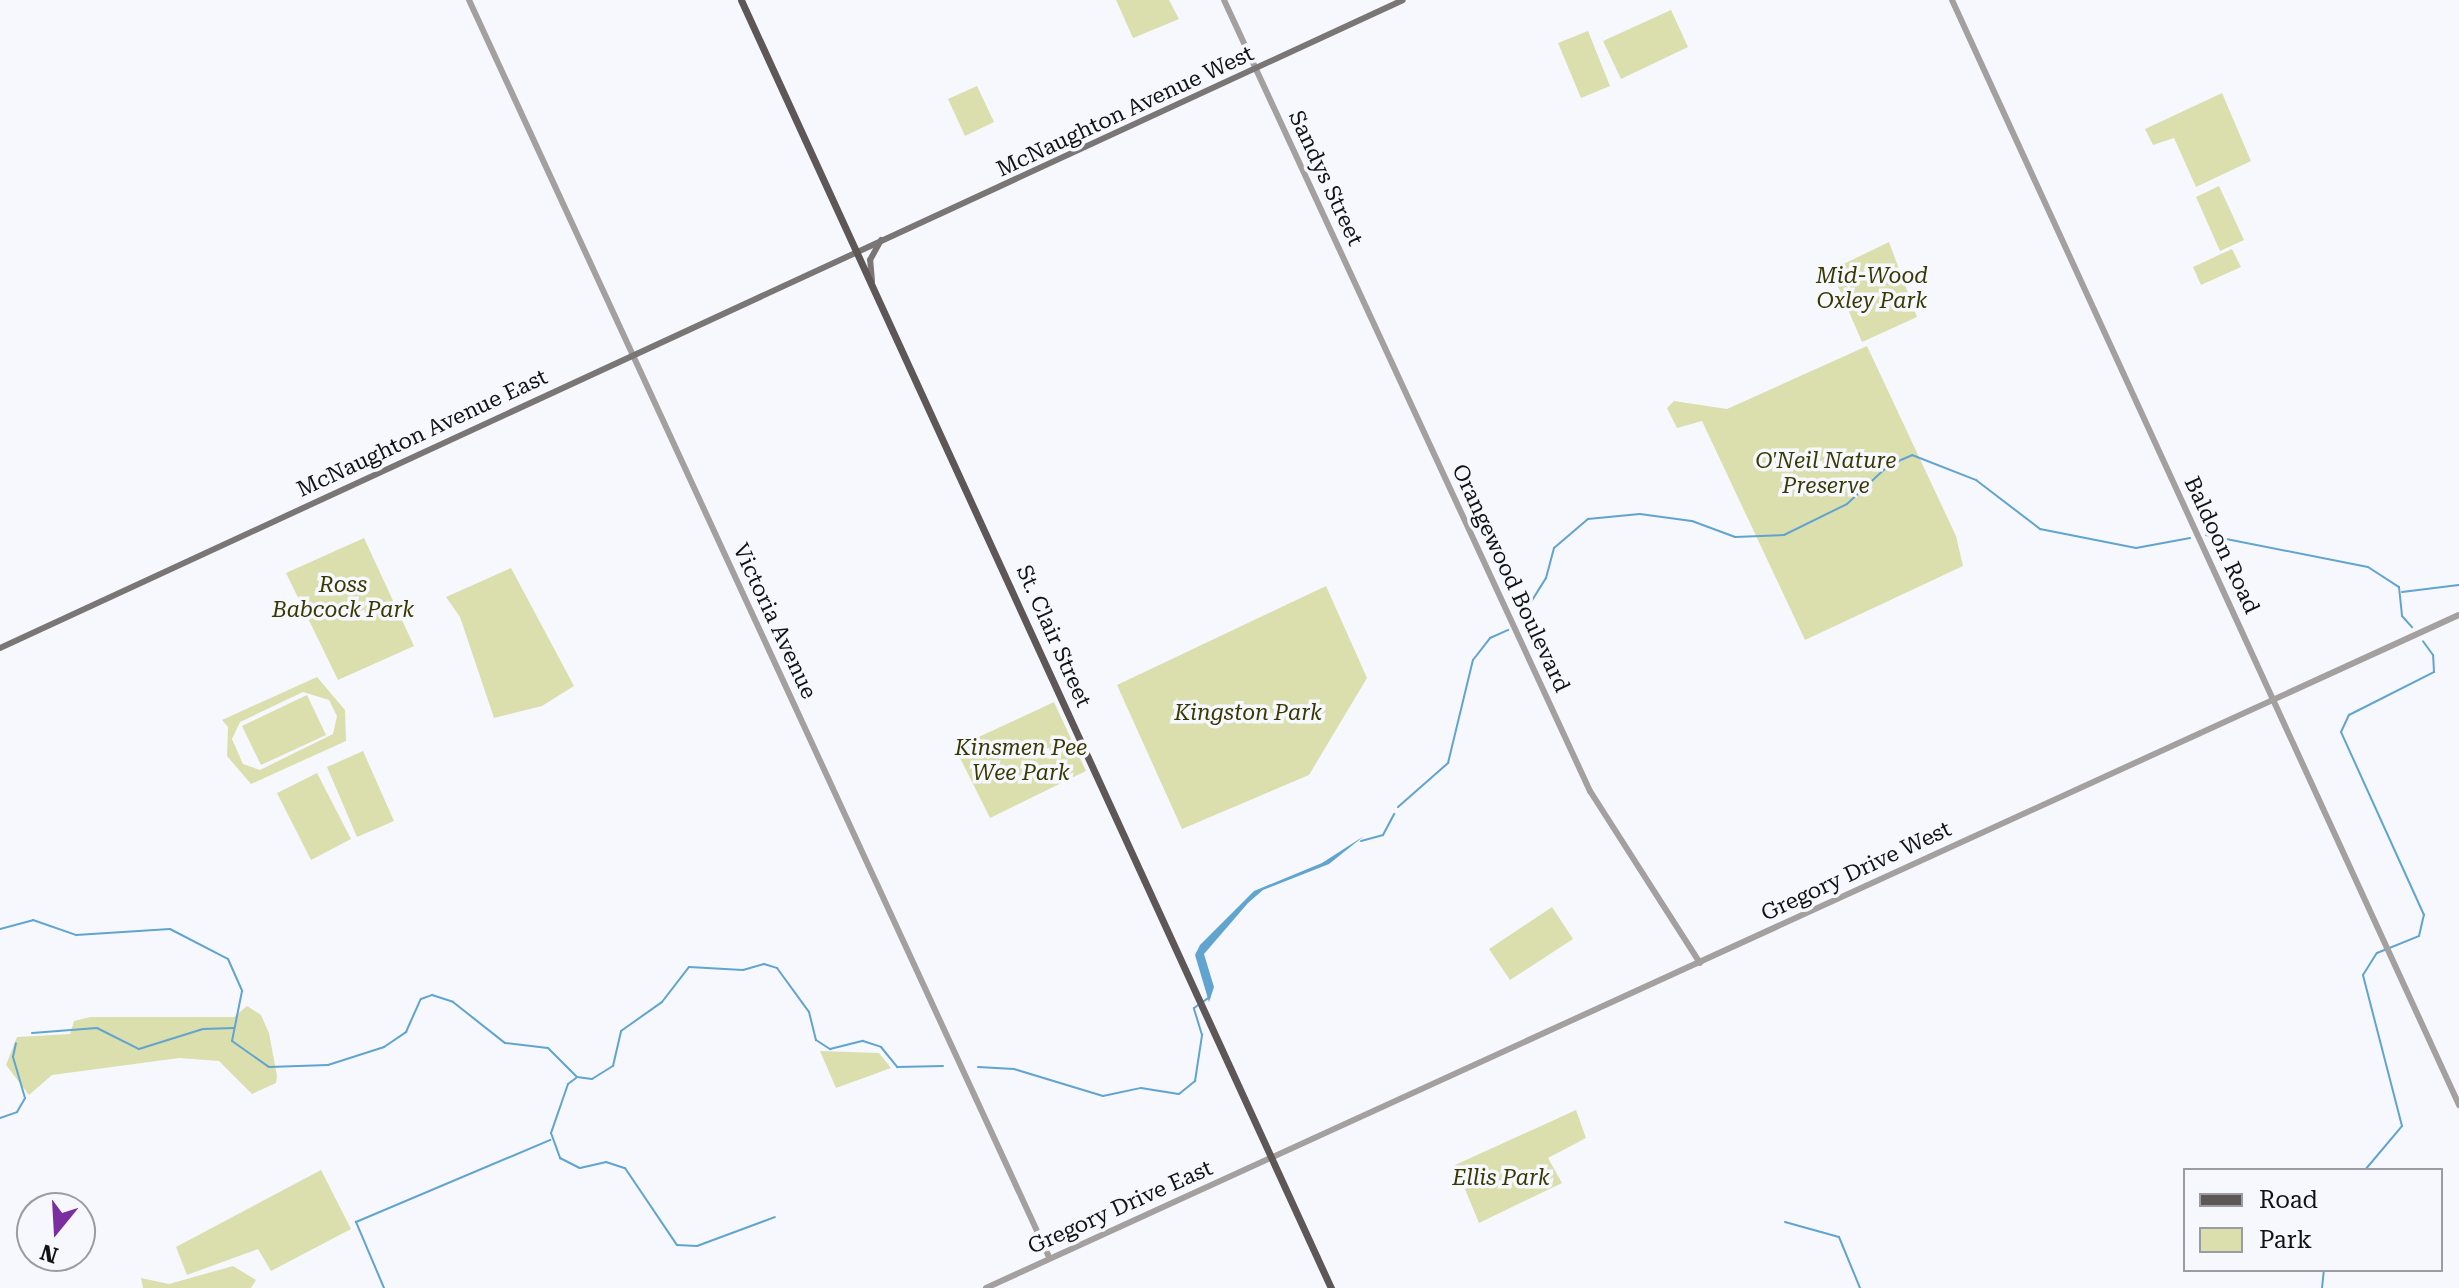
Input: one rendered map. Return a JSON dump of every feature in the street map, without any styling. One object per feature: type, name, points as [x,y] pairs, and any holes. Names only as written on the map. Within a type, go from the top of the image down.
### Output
[{"type":"main road","name":"St. Clair Street","points":[[741,0],[859,251],[1202,1004],[1269,1159],[1331,1288]]},
{"type":"main road","name":"McNaughton Avenue West","points":[[859,251],[1403,0]]},
{"type":"main road","points":[[872,283],[870,260],[881,240]]},
{"type":"main road","name":"McNaughton Avenue East","points":[[0,648],[859,251]]},
{"type":"street","name":"Victoria Avenue","points":[[469,0],[1049,1257]]},
{"type":"street","name":"Sandys Street","points":[[1224,0],[1397,371]]},
{"type":"street","name":"Baldoon Road","points":[[1952,0],[2459,1105]]},
{"type":"street","name":"Orangewood Boulevard","points":[[1397,371],[1595,799],[1700,963]]},
{"type":"street","name":"Gregory Drive West","points":[[1269,1159],[2459,615]]},
{"type":"street","name":"Gregory Drive East","points":[[986,1288],[1269,1159]]},
{"type":"green space","points":[[1116,0],[1169,0],[1179,19],[1133,38]]},
{"type":"green space","points":[[1671,10],[1688,47],[1621,79],[1603,41]]},
{"type":"green space","points":[[1588,31],[1610,86],[1581,98],[1558,43]]},
{"type":"green space","points":[[977,86],[994,122],[965,136],[948,99]]},
{"type":"green space","points":[[2222,93],[2251,161],[2196,187],[2174,138],[2153,145],[2145,129]]},
{"type":"green space","points":[[2219,186],[2244,240],[2220,251],[2196,197]]},
{"type":"green space","name":"Mid-Wood Oxley Park","points":[[1889,242],[1917,317],[1862,342],[1831,270]]},
{"type":"green space","points":[[2232,249],[2241,267],[2201,285],[2193,267]]},
{"type":"green space","name":"O'Neil Nature Preserve","points":[[1867,346],[1956,536],[1963,566],[1805,640],[1702,421],[1677,428],[1667,408],[1674,401],[1727,409]]},
{"type":"green space","name":"Ross Babcock Park","points":[[364,538],[414,646],[338,680],[286,573]]},
{"type":"green space","points":[[511,568],[574,686],[542,706],[494,718],[460,617],[446,597]]},
{"type":"green space","name":"Kingston Park","points":[[1326,586],[1367,678],[1309,775],[1182,829],[1117,685]]},
{"type":"green space","points":[[317,677],[345,710],[346,741],[251,784],[227,756],[228,727],[222,720]],"holes":[[[303,692],[329,700],[337,716],[333,734],[260,770],[243,764],[232,739],[240,722]]]},
{"type":"green space","points":[[307,695],[326,735],[261,765],[242,726]]},
{"type":"green space","name":"Kinsmen Pee Wee Park","points":[[1054,702],[1086,771],[990,818],[955,748]]},
{"type":"green space","points":[[363,751],[394,821],[357,837],[327,767]]},
{"type":"green space","points":[[317,773],[351,839],[311,860],[277,793]]},
{"type":"green space","points":[[1552,907],[1573,939],[1510,980],[1489,949]]},
{"type":"green space","points":[[247,1006],[261,1015],[269,1033],[277,1076],[276,1083],[252,1094],[219,1061],[179,1058],[52,1075],[29,1095],[6,1065],[17,1037],[70,1034],[74,1021],[90,1017],[234,1017]]},
{"type":"green space","points":[[820,1051],[879,1053],[891,1068],[836,1088]]},
{"type":"green space","name":"Ellis Park","points":[[1576,1110],[1586,1138],[1548,1158],[1562,1183],[1479,1223],[1455,1165]]},
{"type":"green space","points":[[321,1170],[351,1229],[271,1271],[258,1249],[187,1275],[176,1247]]},
{"type":"green space","points":[[233,1266],[256,1280],[251,1288],[143,1288],[141,1278],[169,1284]]},
{"type":"water","points":[[1364,836],[1329,864],[1263,890],[1248,903],[1204,954],[1214,987],[1209,1002],[1195,955],[1200,945],[1254,891],[1322,863]]},
{"type":"waterway","points":[[1521,618],[1546,578],[1554,548],[1588,519],[1640,514],[1692,521],[1735,537],[1784,535],[1847,504],[1889,465],[1912,455],[1976,480],[2040,529],[2136,548],[2190,538]]},
{"type":"waterway","points":[[2206,535],[2368,567],[2399,587],[2402,616],[2412,627]]},
{"type":"waterway","points":[[2402,592],[2459,585]]},
{"type":"waterway","points":[[1398,807],[1448,763],[1473,660],[1490,638],[1508,630]]},
{"type":"waterway","points":[[2367,1168],[2402,1126],[2363,975],[2377,953],[2419,936],[2424,915],[2341,732],[2349,715],[2434,672],[2433,655],[2423,641]]},
{"type":"waterway","points":[[1361,841],[1383,835],[1394,814]]},
{"type":"waterway","points":[[0,929],[33,920],[76,935],[170,929],[228,959],[242,991],[232,1041],[269,1067],[328,1065],[384,1047],[406,1032],[421,999],[432,995],[453,1002],[505,1043],[548,1048],[577,1077],[592,1079],[613,1066],[621,1031],[662,1002],[689,967],[743,970],[764,964],[777,968],[809,1012],[816,1040],[830,1049],[863,1041],[881,1047],[897,1067],[943,1066]]},
{"type":"waterway","points":[[978,1067],[1014,1069],[1103,1096],[1141,1088],[1179,1094],[1195,1081],[1202,1035],[1194,1008],[1210,997]]},
{"type":"waterway","points":[[32,1033],[97,1028],[139,1049],[203,1029],[234,1028]]},
{"type":"waterway","points":[[0,1118],[17,1112],[25,1098],[13,1057],[16,1043]]},
{"type":"waterway","points":[[576,1078],[568,1084],[551,1133],[560,1158],[580,1168],[606,1162],[625,1168],[677,1245],[697,1246],[775,1217]]},
{"type":"waterway","points":[[384,1288],[356,1222],[550,1140]]},
{"type":"waterway","points":[[1785,1222],[1839,1237],[1860,1288]]},
{"type":"waterway","points":[[2322,1288],[2324,1272]]}]
